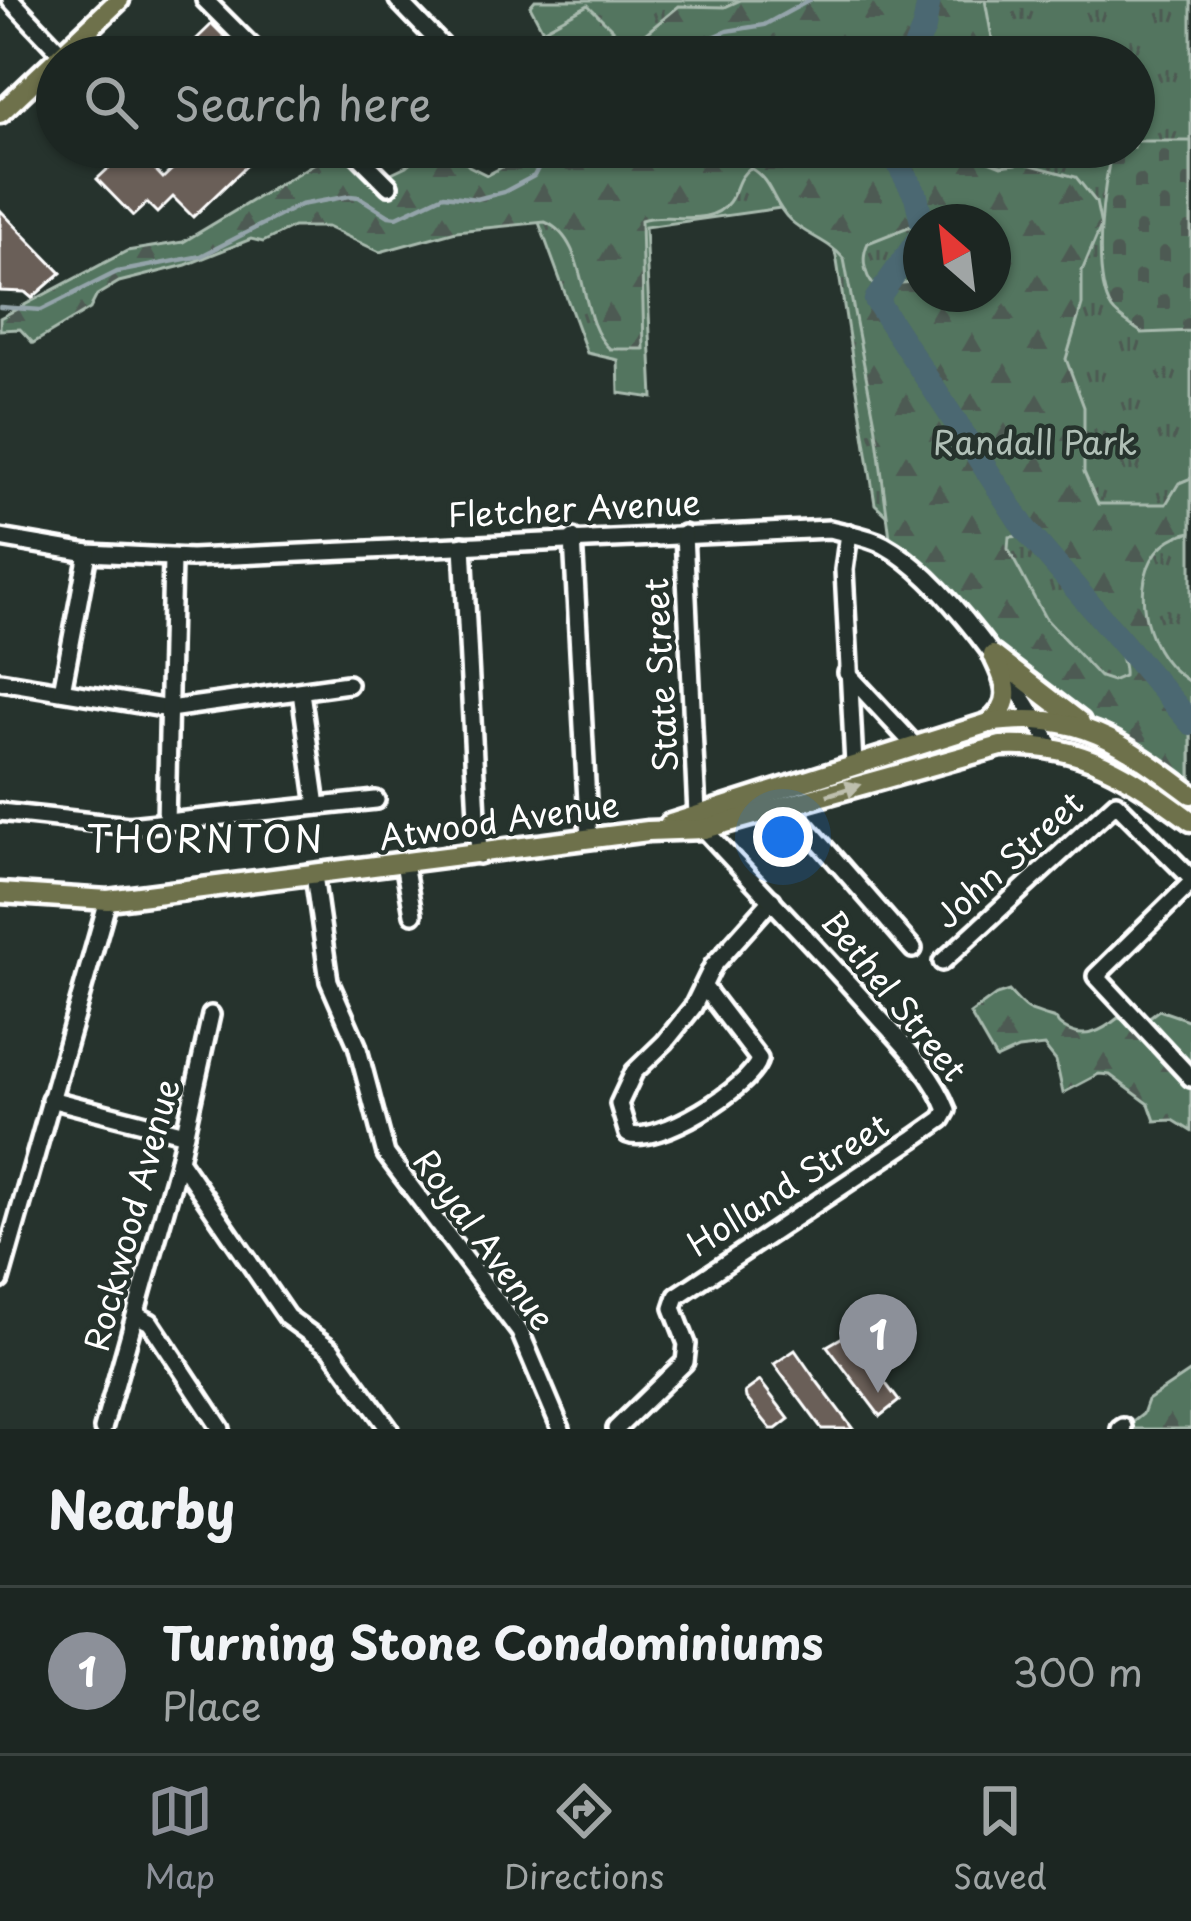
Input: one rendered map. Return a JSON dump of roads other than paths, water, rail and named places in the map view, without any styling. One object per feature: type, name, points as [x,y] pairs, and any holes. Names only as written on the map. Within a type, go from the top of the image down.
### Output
[{"type":"main road","points":[[81,36],[118,0]]},
{"type":"main road","points":[[0,113],[36,79]]},
{"type":"main road","points":[[989,723],[1007,705],[1009,692],[993,655]]},
{"type":"main road","points":[[993,655],[1095,731]]},
{"type":"main road","name":"Atwood Avenue","points":[[700,822],[854,765],[989,723],[1036,718],[1095,731],[1191,794]]},
{"type":"main road","name":"Atwood Avenue","points":[[0,893],[108,900],[649,831],[788,806],[1000,746],[1052,748],[1102,762],[1191,821]]},
{"type":"street","points":[[11,0],[41,36]]},
{"type":"street","points":[[206,0],[241,36]]},
{"type":"street","points":[[398,0],[433,36]]},
{"type":"street","points":[[370,168],[388,186]]},
{"type":"street","name":"Fletcher Avenue","points":[[0,538],[88,553],[172,559],[830,529],[880,543],[912,565],[993,655],[1052,748]]},
{"type":"street","points":[[849,533],[844,570],[854,765]]},
{"type":"street","name":"State Street","points":[[684,534],[700,822]]},
{"type":"street","points":[[573,538],[589,839]]},
{"type":"street","points":[[464,545],[479,855]]},
{"type":"street","points":[[62,691],[88,553]]},
{"type":"street","points":[[166,823],[172,559]]},
{"type":"street","points":[[847,673],[916,747]]},
{"type":"street","points":[[0,681],[169,709],[348,684]]},
{"type":"street","points":[[301,692],[317,806]]},
{"type":"street","points":[[0,812],[129,826],[376,800]]},
{"type":"street","name":"John Street","points":[[942,962],[1116,802],[1191,880]]},
{"type":"street","points":[[788,806],[913,949]]},
{"type":"street","name":"Bethel Street","points":[[700,822],[908,1050],[947,1110]]},
{"type":"street","points":[[404,863],[413,914]]},
{"type":"street","name":"Royal Avenue","points":[[314,875],[329,981],[357,1045],[386,1154],[520,1332],[561,1429]]},
{"type":"street","points":[[1191,880],[1096,976],[1191,1078]]},
{"type":"street","points":[[0,1280],[108,900]]},
{"type":"street","points":[[704,987],[752,1047],[759,1059],[756,1070],[747,1081],[654,1135],[628,1134],[620,1115],[620,1095],[634,1072],[674,1031],[713,965],[772,901]]},
{"type":"street","name":"Rockwood Avenue","points":[[103,1429],[138,1316],[212,1015]]},
{"type":"street","points":[[50,1099],[185,1134]]},
{"type":"street","name":"Holland Street","points":[[616,1429],[685,1362],[687,1344],[673,1308],[677,1296],[915,1138],[947,1110]]},
{"type":"street","points":[[179,1160],[287,1316],[332,1349],[389,1429]]},
{"type":"street","points":[[138,1316],[150,1322],[221,1429]]},
{"type":"waterway","points":[[716,36],[764,25],[810,0]]},
{"type":"waterway","points":[[920,36],[929,0]]},
{"type":"waterway","points":[[0,307],[41,310],[117,272],[201,256],[300,205],[359,197],[397,217],[444,195],[477,199],[504,192],[534,176],[538,168]]},
{"type":"waterway","points":[[901,168],[918,204]]},
{"type":"waterway","points":[[903,262],[876,300],[1025,529],[1191,723]]},
{"type":"place","name":"Turning Stone Condominiums","points":[[878,1393]]},
{"type":"district","name":"THORNTON","points":[[206,840]]},
{"type":"park label","name":"Randall Park","points":[[1035,443]]}]
